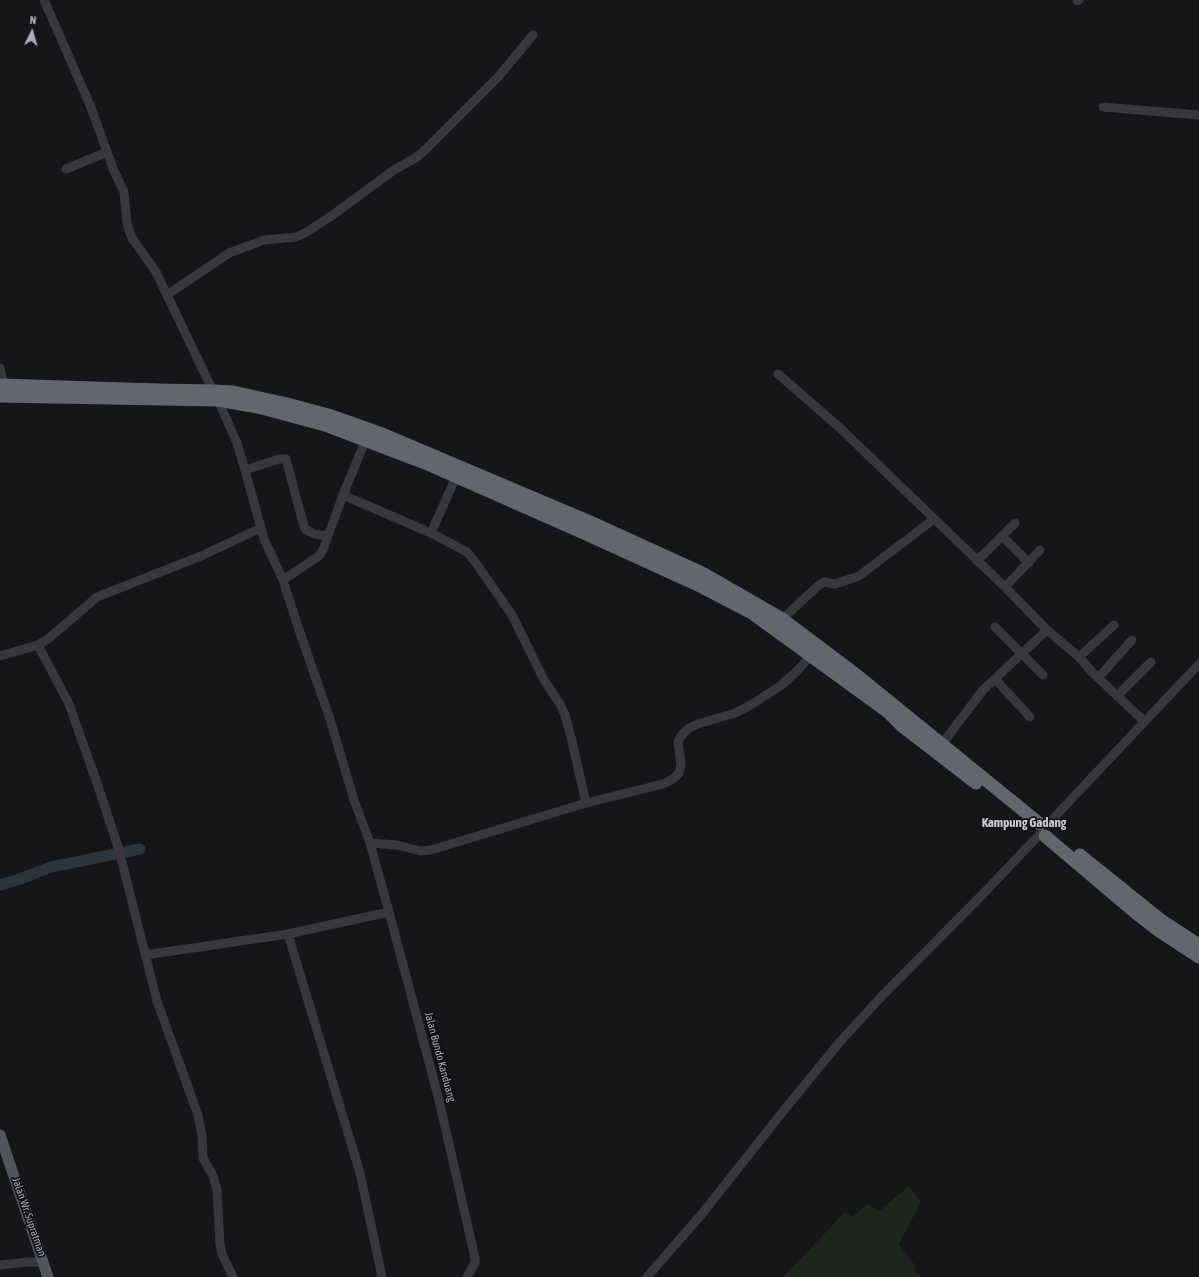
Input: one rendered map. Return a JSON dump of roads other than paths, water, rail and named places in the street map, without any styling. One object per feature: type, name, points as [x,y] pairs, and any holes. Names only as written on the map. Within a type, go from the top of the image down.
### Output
[{"type":"highway","points":[[2,388],[215,395],[258,407],[326,420],[382,434],[587,528],[724,597],[752,613],[778,623],[860,677],[1043,830],[1124,904],[1158,930],[1191,944],[1199,957]]},
{"type":"highway","points":[[326,420],[366,439],[587,528]]},
{"type":"highway","points":[[778,623],[811,656],[888,712],[925,744],[1043,830]]},
{"type":"main road","name":"Jalan Wr. Supratman","points":[[0,1135],[48,1277]]},
{"type":"street","name":"Jalan Bundo Kanduang","points":[[44,0],[90,105],[107,152],[124,192],[127,224],[132,238],[156,272],[237,443],[264,539],[283,580],[330,719],[354,800],[370,843],[439,1100],[476,1258],[475,1263],[467,1277]]},
{"type":"street","points":[[167,295],[230,253],[264,240],[296,237],[305,233],[330,217],[394,170],[417,157],[498,77],[533,35]]},
{"type":"street","points":[[1103,107],[1199,115]]},
{"type":"street","points":[[66,169],[107,152]]},
{"type":"street","points":[[0,368],[2,388]]},
{"type":"street","points":[[778,374],[840,428],[1047,630],[1079,657],[1098,678],[1144,721]]},
{"type":"street","points":[[283,580],[320,555],[323,550],[343,495],[366,439]]},
{"type":"street","points":[[245,470],[279,459],[286,459],[305,529],[314,534],[328,536]]},
{"type":"street","points":[[432,533],[456,476]]},
{"type":"street","points":[[343,495],[432,533],[461,548],[470,555],[512,615],[544,680],[560,704],[565,715],[586,802]]},
{"type":"street","points":[[778,623],[820,584],[825,582],[835,584],[859,576],[934,519]]},
{"type":"street","points":[[977,561],[1015,523]]},
{"type":"street","points":[[0,656],[38,645],[57,633],[84,607],[97,597],[201,556],[261,528]]},
{"type":"street","points":[[1002,536],[1029,563]]},
{"type":"street","points":[[1004,587],[1040,550]]},
{"type":"street","points":[[1079,657],[1114,625]]},
{"type":"street","points":[[995,627],[1043,675]]},
{"type":"street","points":[[942,744],[994,679],[1047,630]]},
{"type":"street","points":[[1098,678],[1132,640]]},
{"type":"street","points":[[38,645],[67,700],[120,853],[157,1001],[198,1115],[204,1158],[213,1176],[217,1190],[220,1244],[222,1254],[233,1277]]},
{"type":"street","points":[[370,843],[397,845],[420,851],[431,850],[586,802],[663,784],[673,779],[679,773],[678,742],[684,732],[698,724],[735,713],[749,706],[780,686],[811,656]]},
{"type":"street","points":[[1117,696],[1151,662]]},
{"type":"street","points":[[647,1277],[706,1209],[784,1109],[838,1044],[880,998],[982,896],[1144,721],[1199,664]]},
{"type":"street","points":[[994,679],[1030,717]]},
{"type":"street","points":[[145,955],[288,934],[389,912]]},
{"type":"street","points":[[288,934],[355,1153],[382,1277]]},
{"type":"street","points":[[0,1265],[44,1262]]},
{"type":"waterway","points":[[0,885],[51,867],[140,849]]},
{"type":"district","name":"Kampung Gadang","points":[[1024,823]]}]
